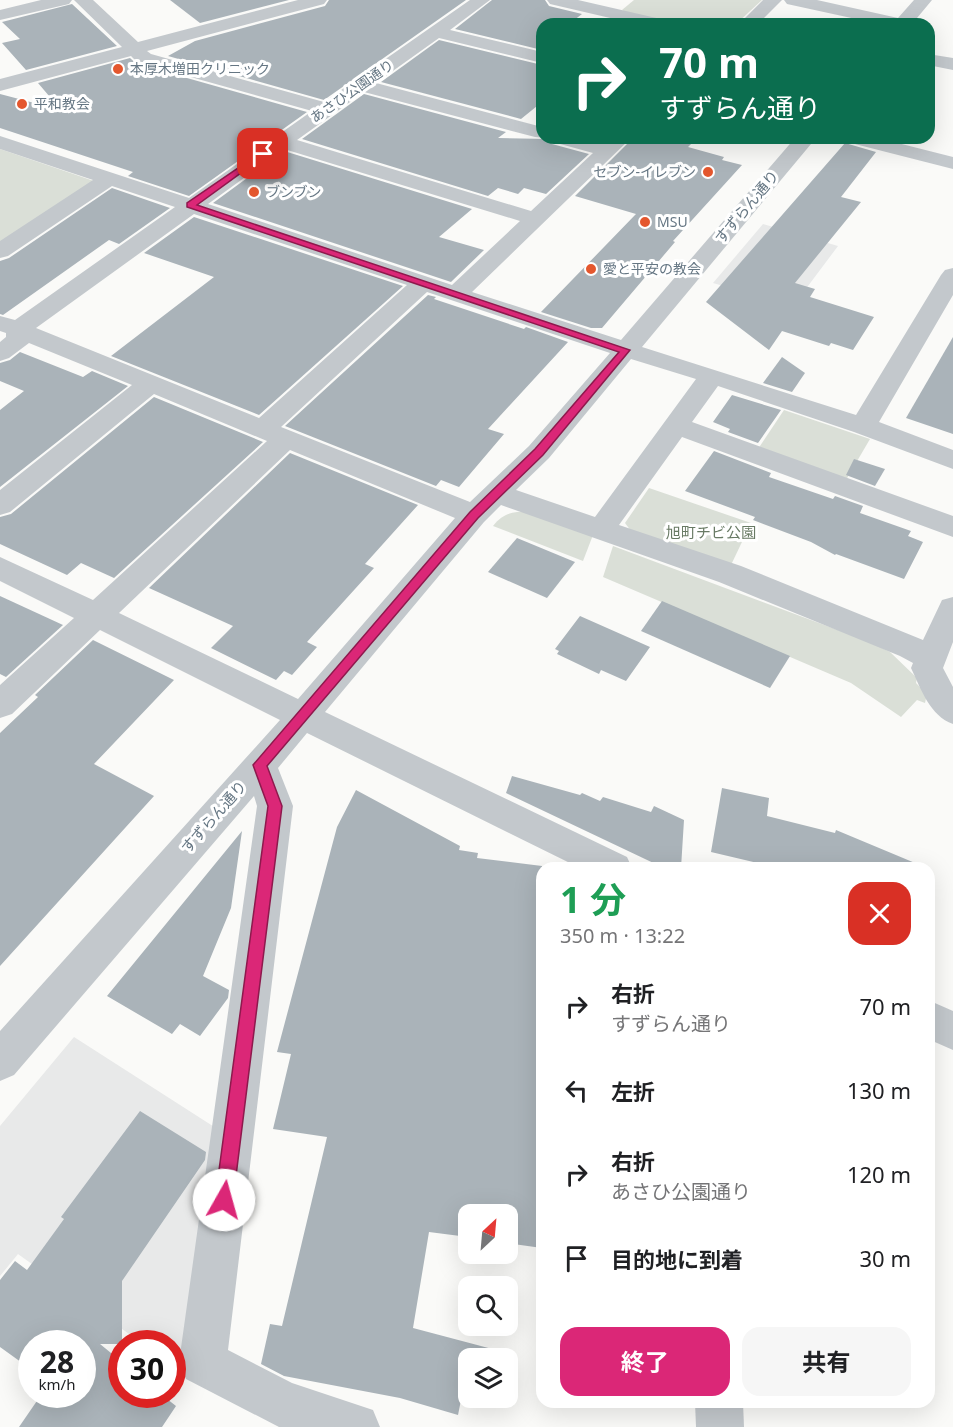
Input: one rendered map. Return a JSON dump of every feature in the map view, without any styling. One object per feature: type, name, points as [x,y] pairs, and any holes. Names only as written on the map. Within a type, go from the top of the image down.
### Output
[{"type":"street","points":[[0,15],[63,0]]},
{"type":"street","points":[[83,0],[144,58],[327,109]]},
{"type":"street","points":[[0,85],[318,0]]},
{"type":"street","name":"あさひ公園通り","points":[[6,327],[190,205],[481,0]]},
{"type":"street","points":[[556,0],[632,18]]},
{"type":"street","points":[[610,13],[626,0]]},
{"type":"street","points":[[754,18],[773,0]]},
{"type":"street","points":[[793,0],[875,18]]},
{"type":"street","points":[[907,18],[923,0]]},
{"type":"street","points":[[436,32],[536,57]]},
{"type":"street","points":[[935,60],[953,64]]},
{"type":"street","points":[[361,85],[536,131]]},
{"type":"street","points":[[0,142],[455,295],[625,350],[712,375],[863,426],[953,460]]},
{"type":"street","points":[[281,142],[536,219]]},
{"type":"street","points":[[455,295],[615,144]]},
{"type":"street","name":"すずらん通り","points":[[0,1061],[260,765],[474,515],[539,452],[801,144]]},
{"type":"street","points":[[878,144],[953,163]]},
{"type":"street","points":[[0,251],[110,178]]},
{"type":"street","points":[[863,426],[953,275]]},
{"type":"street","points":[[0,705],[96,615],[423,283]]},
{"type":"street","points":[[0,353],[19,340],[6,327]]},
{"type":"street","points":[[6,327],[275,433],[474,515]]},
{"type":"street","points":[[601,530],[712,375]]},
{"type":"street","points":[[0,505],[149,385]]},
{"type":"street","points":[[677,426],[953,527]]},
{"type":"street","points":[[497,494],[741,578],[876,633],[930,658]]},
{"type":"street","points":[[0,568],[602,862]]},
{"type":"street","points":[[953,608],[927,668],[942,697],[953,711]]},
{"type":"street","points":[[260,765],[275,806],[204,1362],[278,1416],[356,1427]]},
{"type":"street","points":[[935,1022],[953,1031]]},
{"type":"street","points":[[719,1408],[720,1427]]},
{"type":"shaded area","points":[[763,224],[838,246],[793,306],[713,283]]},
{"type":"shaded area","points":[[74,1037],[219,1130],[186,1339],[186,1330],[124,1330],[18,1254],[0,1276],[0,1126]]},
{"type":"green space","points":[[634,0],[762,0],[742,18],[652,18],[622,10]]},
{"type":"green space","points":[[0,149],[94,181],[0,245]]},
{"type":"green space","points":[[784,410],[870,439],[846,480],[758,449]]},
{"type":"green space","name":"旭町チビ公園","points":[[649,488],[751,523],[731,565],[631,531],[625,523]]},
{"type":"green space","points":[[528,511],[593,535],[583,561],[493,526],[500,518],[508,514]]},
{"type":"green space","points":[[613,546],[870,642],[890,652],[917,678],[916,683],[927,694],[925,703],[917,700],[901,717],[851,683],[603,577]]},
{"type":"building","points":[[170,0],[289,0],[200,23]]},
{"type":"building","points":[[329,0],[466,0],[324,100],[168,56],[195,41],[325,6]]},
{"type":"building","points":[[492,0],[545,0],[549,6],[582,14],[577,18],[536,18],[536,49],[455,29]]},
{"type":"building","points":[[72,4],[117,46],[26,70],[2,43],[20,39],[2,22]]},
{"type":"building","points":[[439,40],[536,64],[536,107],[521,119],[381,82]]},
{"type":"building","points":[[130,58],[143,70],[148,67],[307,112],[189,196],[128,176],[133,172],[0,128],[0,94],[61,110],[38,83]]},
{"type":"building","points":[[364,94],[506,132],[498,138],[536,139],[536,144],[552,144],[589,154],[546,194],[524,188],[518,194],[498,188],[488,196],[302,139]]},
{"type":"building","points":[[627,144],[691,144],[688,147],[724,157],[722,160],[742,165],[673,241],[675,242],[602,328],[591,328],[541,312],[636,214],[575,196]]},
{"type":"building","points":[[844,144],[876,152],[841,197],[861,202],[795,283],[815,289],[810,297],[874,317],[853,350],[831,343],[829,346],[782,331],[769,350],[706,302]]},
{"type":"building","points":[[284,151],[472,209],[439,237],[484,250],[451,282],[213,203]]},
{"type":"building","points":[[112,188],[170,208],[119,244],[109,240],[3,315],[0,314],[0,261],[9,258]]},
{"type":"building","points":[[194,217],[403,286],[259,415],[111,356],[214,277],[144,253]]},
{"type":"building","points":[[428,295],[436,297],[434,299],[568,342],[488,429],[504,434],[459,487],[441,480],[436,486],[285,426]]},
{"type":"building","points":[[953,337],[953,434],[906,418]]},
{"type":"building","points":[[20,352],[83,377],[92,371],[128,386],[0,487],[0,410],[24,391],[0,381],[0,363],[10,360]]},
{"type":"building","points":[[782,357],[805,373],[792,392],[763,383]]},
{"type":"building","points":[[732,395],[781,410],[758,443],[728,432],[730,429],[713,422]]},
{"type":"building","points":[[154,397],[263,442],[114,578],[81,563],[67,575],[0,544],[0,517],[11,514]]},
{"type":"building","points":[[714,451],[771,473],[769,477],[833,499],[835,496],[863,506],[860,513],[911,531],[908,536],[923,542],[904,579],[835,555],[811,542],[753,520],[755,517],[685,491]]},
{"type":"building","points":[[290,453],[418,505],[365,564],[374,568],[307,642],[317,647],[292,675],[284,671],[276,680],[211,648],[233,626],[149,588]]},
{"type":"building","points":[[854,459],[885,469],[875,486],[846,475]]},
{"type":"building","points":[[517,538],[575,562],[547,598],[488,572]]},
{"type":"building","points":[[0,596],[63,625],[6,677],[0,674]]},
{"type":"building","points":[[662,601],[790,656],[770,688],[641,631]]},
{"type":"building","points":[[580,616],[650,647],[626,681],[601,670],[599,674],[557,654],[559,651],[555,649]]},
{"type":"building","points":[[93,640],[174,680],[94,764],[154,796],[0,966],[0,733],[38,697],[35,695]]},
{"type":"building","points":[[512,776],[580,795],[582,793],[600,801],[603,797],[651,812],[654,806],[684,820],[681,862],[651,862],[506,793]]},
{"type":"building","points":[[722,788],[769,798],[767,816],[835,833],[836,830],[913,862],[753,862],[711,852]]},
{"type":"building","points":[[356,790],[460,846],[459,850],[478,853],[477,858],[536,865],[536,1247],[518,1245],[518,1204],[458,1204],[458,1236],[429,1232],[413,1328],[488,1348],[458,1348],[458,1415],[400,1398],[284,1376],[261,1364],[270,1324],[282,1326],[327,1137],[273,1129],[291,1054],[277,1052],[337,827]]},
{"type":"building","points":[[242,831],[231,908],[203,976],[229,990],[228,998],[200,1036],[180,1024],[172,1034],[107,996]]},
{"type":"building","points":[[140,1111],[206,1152],[205,1160],[122,1281],[122,1330],[108,1330],[108,1344],[100,1344],[108,1351],[108,1408],[175,1408],[162,1427],[19,1427],[32,1408],[96,1408],[96,1330],[18,1330],[18,1360],[0,1347],[0,1280],[15,1261],[27,1270],[64,1219],[61,1217]]},
{"type":"place","name":"本厚木増田クリニック","points":[[118,69]]},
{"type":"place","name":"平和教会","points":[[22,104]]},
{"type":"place","name":"セブン-イレブン","points":[[708,172]]},
{"type":"place","name":"ブンブン","points":[[254,192]]},
{"type":"place","name":"MSU","points":[[645,222]]},
{"type":"place","name":"愛と平安の教会","points":[[591,269]]},
{"type":"route","points":[[224,1200],[275,806],[260,765],[474,515],[539,452],[625,350],[190,205],[263,154]]}]
